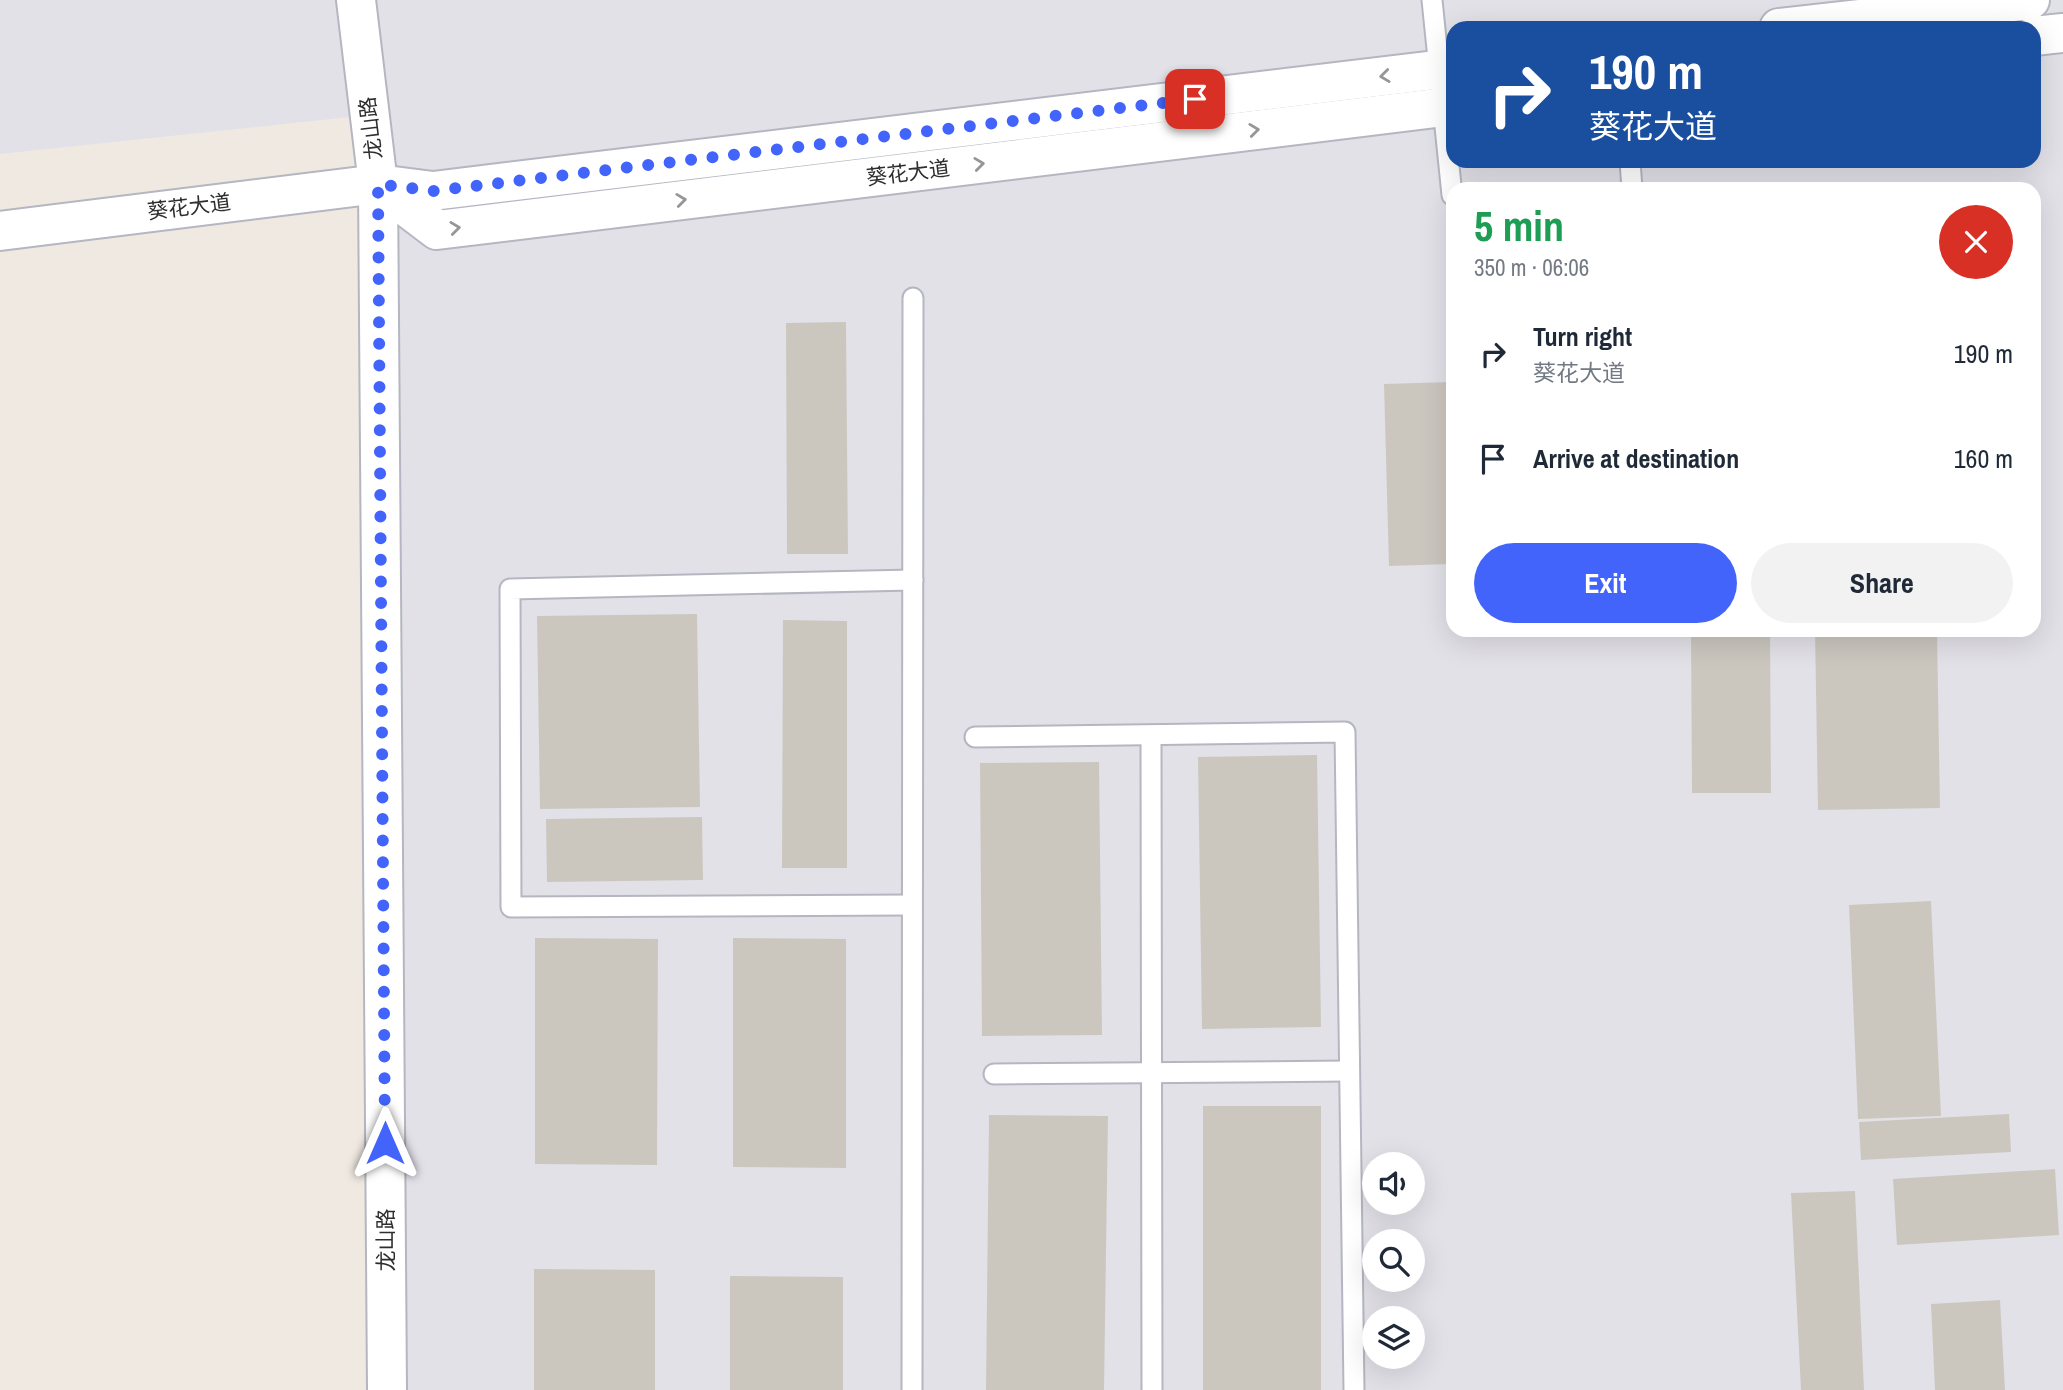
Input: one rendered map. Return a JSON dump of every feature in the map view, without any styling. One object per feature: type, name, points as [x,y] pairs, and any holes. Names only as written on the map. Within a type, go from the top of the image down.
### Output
[{"type":"street","name":"龙山路","points":[[356,0],[378,184],[387,1390]]},
{"type":"street","points":[[1842,21],[2031,0]]},
{"type":"street","points":[[2041,35],[2063,33]]},
{"type":"street","name":"葵花大道","points":[[0,231],[378,184],[433,191],[1446,68]]},
{"type":"street","name":"葵花大道","points":[[378,184],[437,230],[1446,107]]},
{"type":"lane","points":[[1432,0],[1446,68]]},
{"type":"lane","points":[[912,1390],[913,298]]},
{"type":"lane","points":[[912,905],[510,907],[510,589],[913,580]]},
{"type":"lane","points":[[975,737],[1345,732],[1354,1390]]},
{"type":"lane","points":[[1151,734],[1152,1390]]},
{"type":"lane","points":[[994,1074],[1349,1071]]},
{"type":"shaded area","points":[[0,0],[2063,0],[2063,1390],[387,1390],[369,115],[0,154]]},
{"type":"building","points":[[846,322],[848,554],[787,554],[786,323]]},
{"type":"building","points":[[1446,382],[1446,564],[1389,566],[1384,384]]},
{"type":"building","points":[[697,614],[700,807],[540,809],[537,616]]},
{"type":"building","points":[[783,620],[847,621],[847,868],[782,868]]},
{"type":"building","points":[[1691,637],[1770,637],[1771,793],[1692,793]]},
{"type":"building","points":[[1815,637],[1937,637],[1940,808],[1818,810]]},
{"type":"building","points":[[1317,755],[1321,1027],[1202,1029],[1198,757]]},
{"type":"building","points":[[1099,762],[1102,1035],[982,1036],[980,763]]},
{"type":"building","points":[[702,817],[703,880],[547,882],[546,819]]},
{"type":"building","points":[[1931,901],[1941,1116],[1858,1119],[1849,905]]},
{"type":"building","points":[[535,938],[658,939],[657,1165],[535,1164]]},
{"type":"building","points":[[733,938],[846,939],[846,1168],[733,1167]]},
{"type":"building","points":[[1203,1106],[1321,1106],[1321,1390],[1203,1390]]},
{"type":"building","points":[[2009,1114],[2011,1152],[1861,1160],[1859,1122]]},
{"type":"building","points":[[989,1115],[1108,1116],[1104,1390],[986,1390]]},
{"type":"building","points":[[2055,1169],[2059,1235],[1897,1245],[1893,1179]]},
{"type":"building","points":[[1855,1191],[1864,1390],[1801,1390],[1791,1193]]},
{"type":"building","points":[[534,1269],[655,1270],[655,1390],[534,1390]]},
{"type":"building","points":[[730,1276],[843,1277],[843,1390],[730,1390]]},
{"type":"building","points":[[2000,1300],[2005,1390],[1935,1390],[1931,1304]]},
{"type":"route","points":[[385,1143],[378,184],[433,191],[1195,99]]}]
